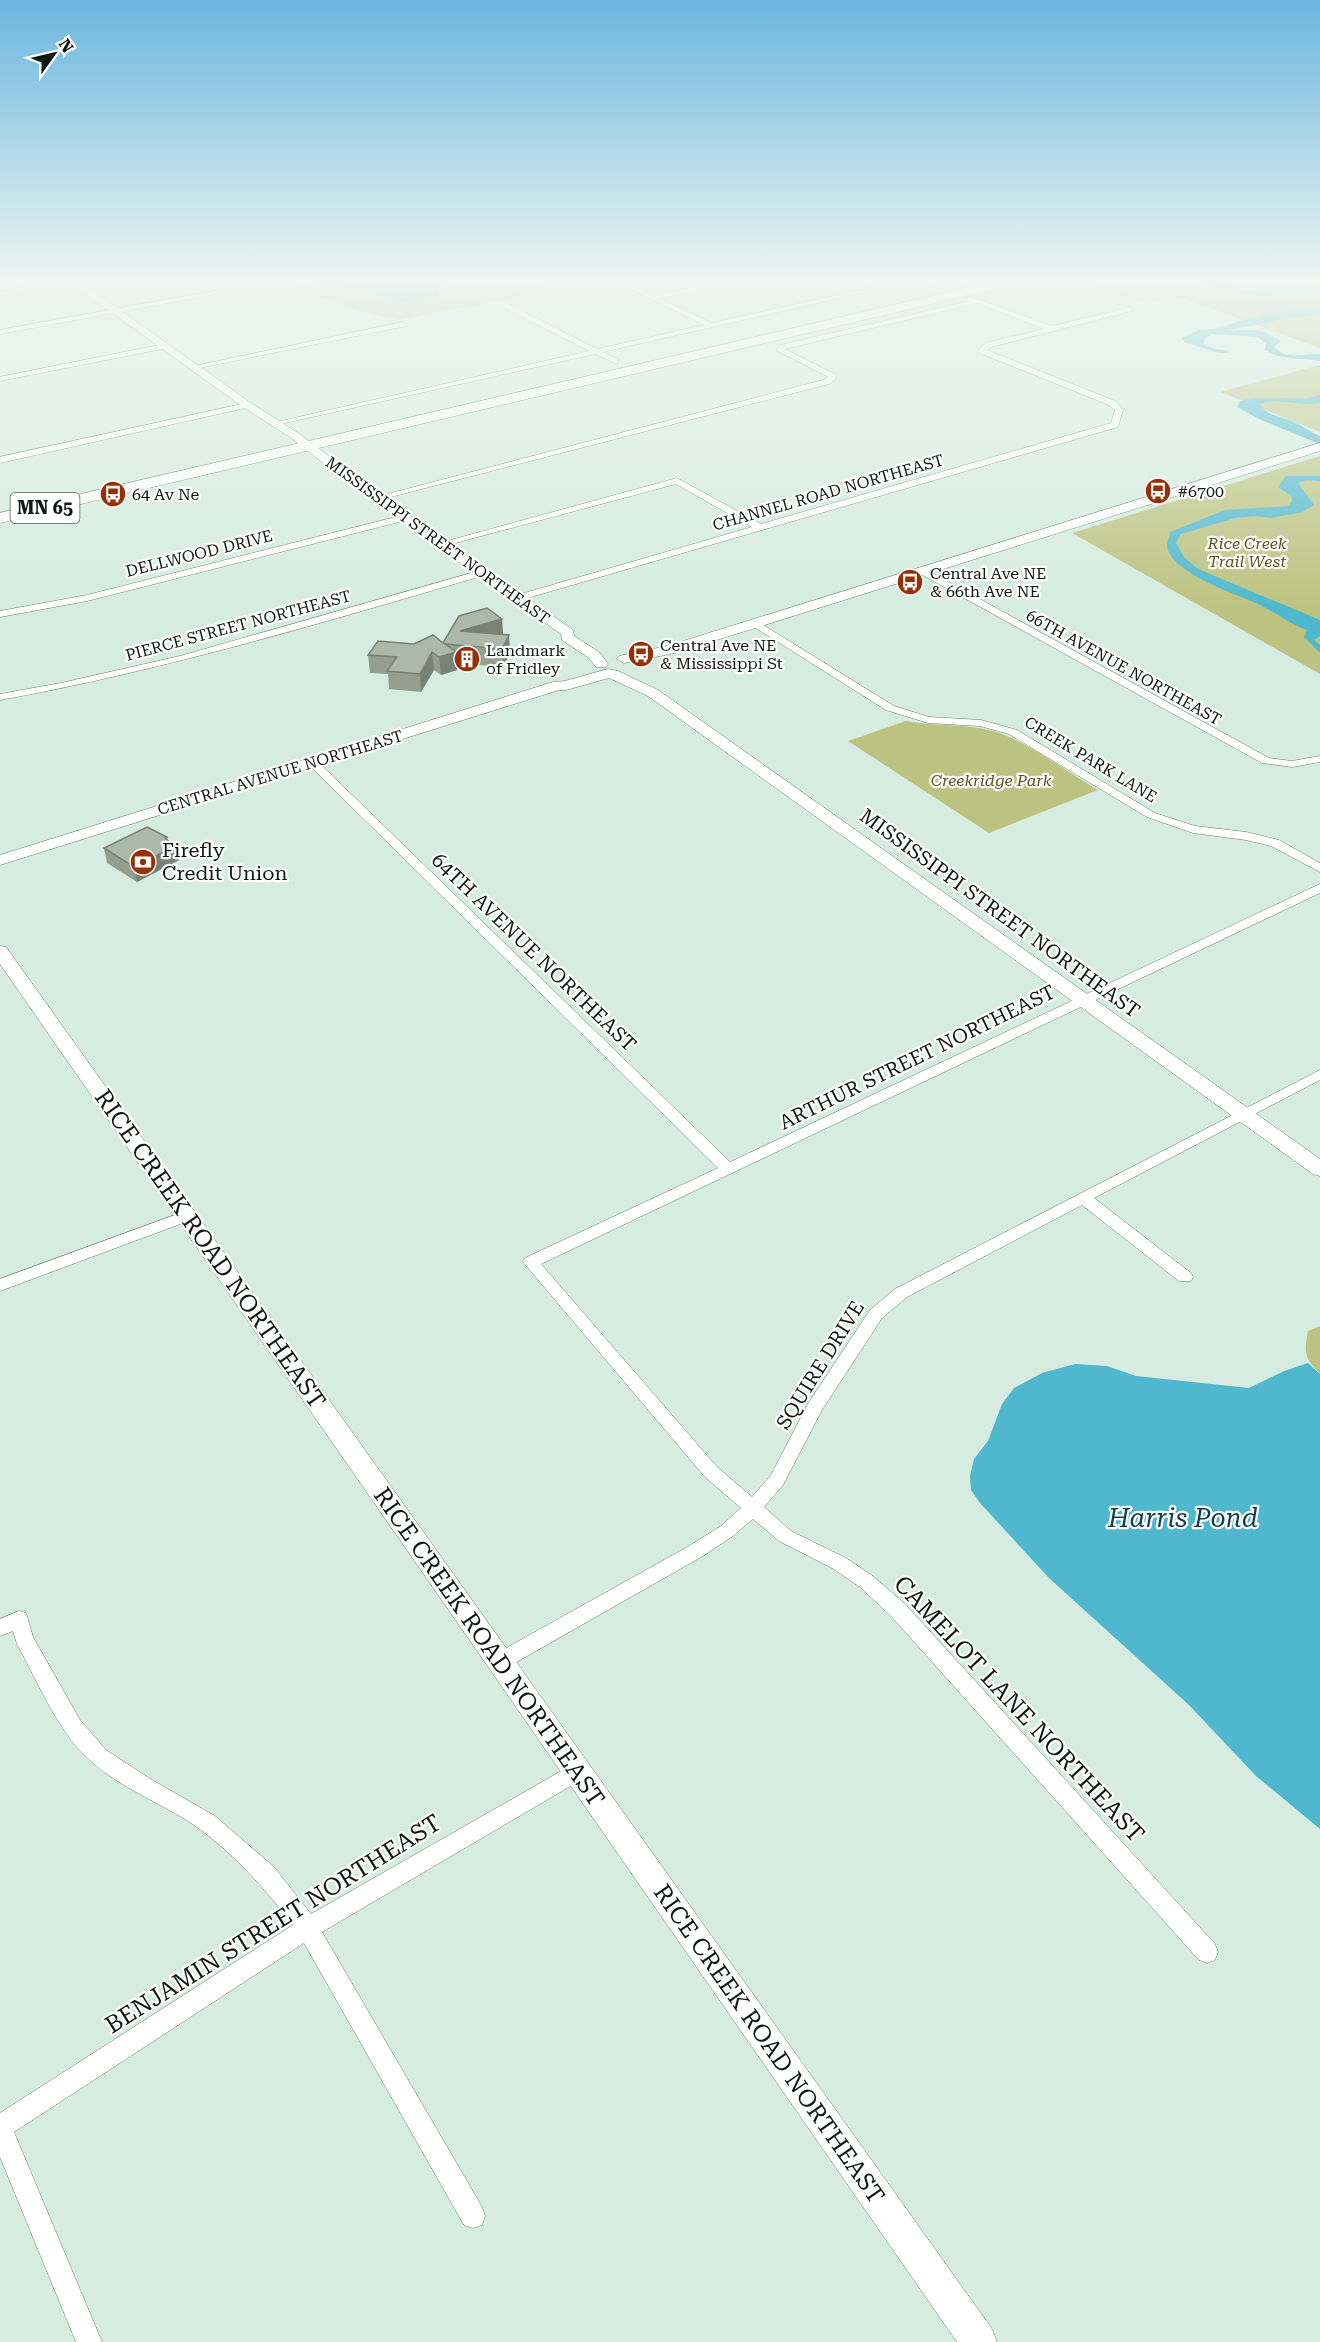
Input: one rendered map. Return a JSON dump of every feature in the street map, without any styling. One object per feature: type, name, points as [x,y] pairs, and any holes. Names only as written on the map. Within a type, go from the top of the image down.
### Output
[{"type":"highway","name":"MN 65","points":[[0,502],[485,390]]},
{"type":"highway","name":"MN 65","points":[[0,518],[536,390]]},
{"type":"street","name":"MISSISSIPPI STREET NORTHEAST","points":[[226,390],[294,435],[376,498],[568,633],[577,634],[627,664],[655,688],[653,693]]},
{"type":"street","points":[[276,423],[421,390]]},
{"type":"street","points":[[376,498],[794,390]]},
{"type":"street","name":"CHANNEL ROAD NORTHEAST","points":[[517,598],[1115,425],[1119,410],[1112,403],[1080,390]]},
{"type":"street","points":[[0,460],[247,405]]},
{"type":"street","points":[[627,664],[1320,447]]},
{"type":"street","points":[[441,544],[677,481],[759,527]]},
{"type":"street","name":"DELLWOOD DRIVE","points":[[0,614],[87,598],[404,518]]},
{"type":"street","name":"66TH AVENUE NORTHEAST","points":[[922,571],[1266,761],[1292,764],[1320,759]]},
{"type":"street","name":"PIERCE STREET NORTHEAST","points":[[0,697],[70,685],[282,631],[482,573]]},
{"type":"street","name":"CREEK PARK LANE","points":[[755,623],[890,708],[928,720],[981,723],[1013,732],[1151,815],[1193,829],[1275,843],[1320,868]]},
{"type":"street","name":"MISSISSIPPI STREET NORTHEAST","points":[[568,633],[567,637],[594,655],[606,670],[643,691],[653,693],[1320,1170]]},
{"type":"street","name":"CENTRAL AVENUE NORTHEAST","points":[[0,860],[559,685],[567,686],[627,664]]},
{"type":"street","name":"64TH AVENUE NORTHEAST","points":[[312,762],[729,1170]]},
{"type":"street","name":"ARTHUR STREET NORTHEAST","points":[[531,1262],[1320,888]]},
{"type":"street","name":"RICE CREEK ROAD NORTHEAST","points":[[0,951],[979,2342]]},
{"type":"street","name":"SQUIRE DRIVE","points":[[499,1662],[696,1551],[727,1531],[752,1509],[777,1480],[815,1407],[876,1314],[902,1293],[1320,1074]]},
{"type":"street","points":[[1084,1198],[1185,1277]]},
{"type":"street","points":[[0,1284],[186,1216]]},
{"type":"street","name":"CAMELOT LANE NORTHEAST","points":[[531,1262],[711,1472],[785,1536],[839,1563],[867,1582],[898,1610],[1207,1952]]},
{"type":"street","points":[[10,1624],[24,1638],[73,1726],[99,1756],[145,1787],[208,1823],[266,1875],[308,1928],[473,2216]]},
{"type":"street","name":"BENJAMIN STREET NORTHEAST","points":[[0,2128],[308,1928],[577,1772]]},
{"type":"street","points":[[0,2128],[89,2342]]},
{"type":"green space","points":[[1320,390],[1320,432],[1220,392]]},
{"type":"green space","name":"Rice Creek Trail West","points":[[1320,456],[1320,674],[1072,533]]},
{"type":"green space","name":"Creekridge Park","points":[[906,721],[972,727],[1005,735],[1098,790],[989,833],[848,741]]},
{"type":"green space","points":[[1320,1326],[1320,1374],[1306,1355],[1306,1345],[1308,1331]]},
{"type":"water","points":[[1320,395],[1320,403],[1275,401],[1260,404],[1266,411],[1320,436],[1320,444],[1261,420],[1237,407],[1240,401],[1250,399],[1300,398]]},
{"type":"water","points":[[1286,476],[1320,476],[1320,481],[1306,480],[1298,483],[1314,505],[1302,512],[1271,518],[1254,516],[1235,518],[1181,534],[1176,543],[1184,557],[1198,569],[1320,620],[1320,636],[1314,640],[1320,645],[1320,653],[1304,637],[1307,630],[1262,606],[1199,578],[1177,563],[1168,549],[1170,532],[1225,510],[1288,506],[1292,501],[1291,496],[1278,487]]},
{"type":"water","name":"Harris Pond","points":[[1308,1363],[1320,1374],[1320,1829],[1256,1776],[1189,1705],[1049,1578],[980,1503],[971,1490],[970,1476],[974,1459],[988,1441],[1002,1404],[1014,1388],[1042,1373],[1075,1364],[1107,1366],[1136,1376],[1249,1388],[1284,1371]]},
{"type":"building","points":[[487,608],[502,619],[460,631],[509,635],[502,649],[445,644],[456,652],[439,657],[432,652],[420,674],[387,671],[397,657],[368,655],[378,641],[414,644],[433,635],[443,643],[459,616]]},
{"type":"building","points":[[147,827],[167,837],[165,838],[176,846],[134,867],[104,848]]},
{"type":"place","name":"#6700","points":[[1158,491]]},
{"type":"place","name":"64 Av Ne","points":[[113,494]]},
{"type":"place","name":"Central Ave NE & 66th Ave NE","points":[[910,582]]},
{"type":"place","name":"Central Ave NE & Mississippi St","points":[[641,654]]},
{"type":"place","name":"Landmark of Fridley","points":[[467,659]]},
{"type":"place","name":"Firefly Credit Union","points":[[143,862]]}]
